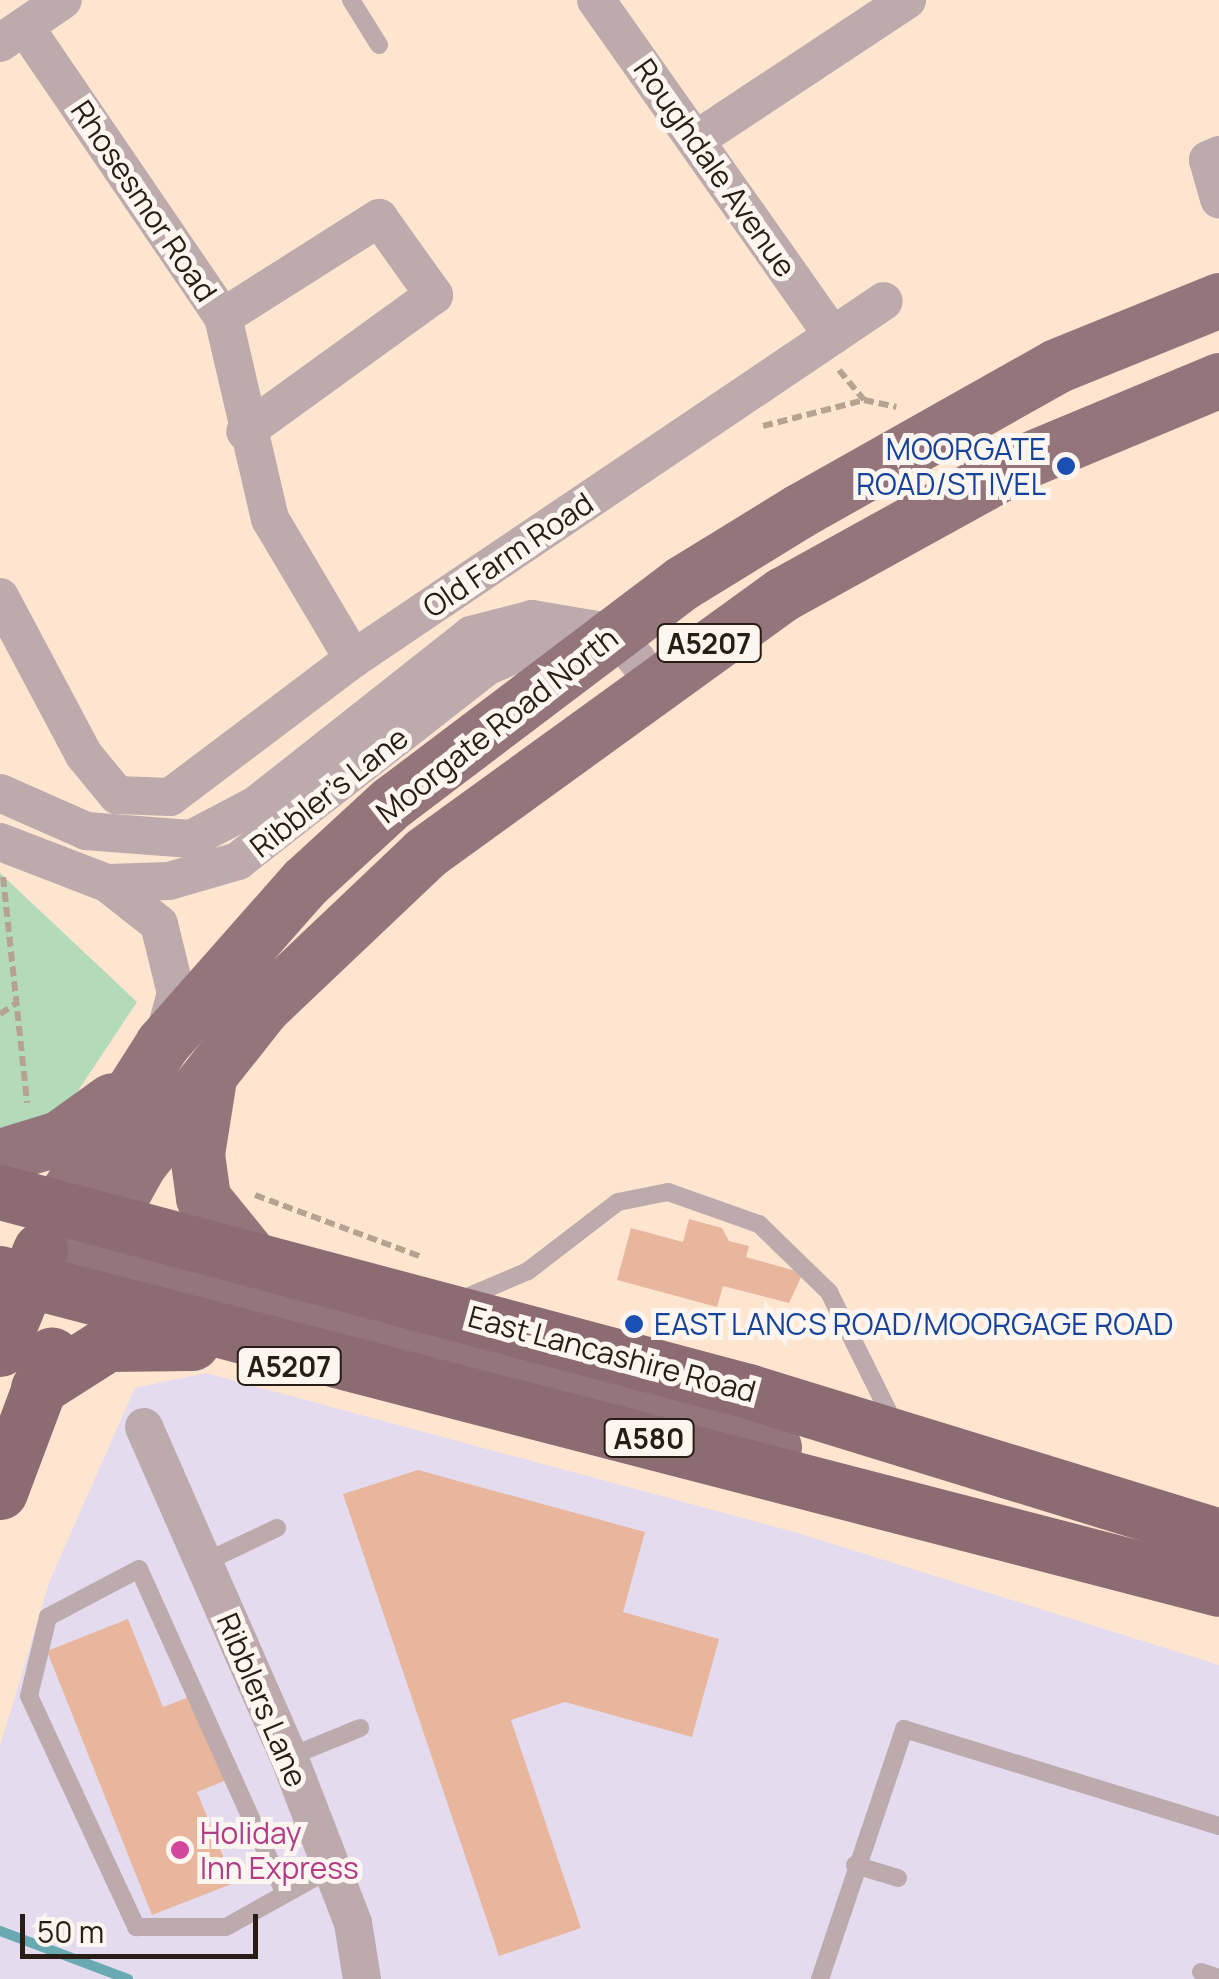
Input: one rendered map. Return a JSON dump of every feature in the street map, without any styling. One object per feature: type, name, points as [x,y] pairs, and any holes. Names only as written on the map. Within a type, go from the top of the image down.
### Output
[{"type":"highway","name":"East Lancashire Road","points":[[0,1192],[51,1250],[552,1414],[923,1507],[1219,1589]]},
{"type":"highway","name":"East Lancashire Road","points":[[51,1250],[251,1257],[439,1285],[903,1438],[1219,1536]]},
{"type":"highway","name":"A5207","points":[[0,1349],[51,1250]]},
{"type":"highway","name":"A5207","points":[[0,1492],[38,1388],[51,1250]]},
{"type":"highway","name":"A5207","points":[[38,1388],[91,1350],[164,1339],[474,1410],[552,1414]]},
{"type":"main road","name":"Moorgate Road North","points":[[51,1250],[150,1059],[306,882],[392,803],[598,630],[1056,366],[1219,300]]},
{"type":"main road","name":"Moorgate Road North","points":[[51,1250],[210,1070],[424,853],[653,680],[782,594],[1020,463],[1219,380]]},
{"type":"main road","name":"A5207","points":[[16,1140],[59,1138],[150,1059]]},
{"type":"main road","points":[[210,1070],[198,1175],[210,1214],[251,1257]]},
{"type":"main road","points":[[51,1250],[840,1466],[923,1507]]},
{"type":"street","points":[[12,35],[62,0]]},
{"type":"street","name":"Roughdale Avenue","points":[[596,0],[697,139],[826,341]]},
{"type":"street","points":[[697,139],[907,0]]},
{"type":"street","name":"Rhosesmor Road","points":[[12,35],[223,317],[245,432],[270,519],[353,659]]},
{"type":"street","points":[[1219,155],[1208,160],[1219,199]]},
{"type":"street","points":[[223,317],[378,218],[434,295],[245,432]]},
{"type":"street","name":"Old Farm Road","points":[[0,597],[84,755],[131,799],[170,797],[353,659],[884,301]]},
{"type":"street","name":"Ribbler's Lane","points":[[0,794],[86,831],[191,839],[256,805],[471,635],[532,619],[598,630]]},
{"type":"street","points":[[598,630],[653,680]]},
{"type":"street","name":"Ribbler's Lane","points":[[4,844],[107,883],[170,881],[238,861],[488,666],[598,630]]},
{"type":"street","points":[[107,883],[159,924],[176,993],[150,1059]]},
{"type":"street","name":"Ribblers Lane","points":[[144,1427],[289,1757],[330,1869],[362,1979]]},
{"type":"lane","points":[[351,0],[379,45]]},
{"type":"lane","points":[[439,1285],[528,1271],[618,1202],[668,1192],[759,1224],[829,1292],[903,1438]]},
{"type":"lane","points":[[203,1563],[277,1528]]},
{"type":"lane","points":[[285,1894],[139,1569],[48,1618],[29,1696],[136,1927],[226,1927],[330,1869]]},
{"type":"lane","points":[[820,1979],[895,1738],[916,1727],[1219,1826]]},
{"type":"lane","points":[[289,1757],[360,1728]]},
{"type":"lane","points":[[855,1865],[898,1878]]},
{"type":"path","points":[[826,341],[864,400]]},
{"type":"path","points":[[724,410],[749,429],[864,400],[902,408]]},
{"type":"path","points":[[4,844],[1,897],[15,1004],[16,1140]]},
{"type":"path","points":[[0,1014],[15,1004]]},
{"type":"path","points":[[232,1186],[439,1285]]},
{"type":"shaded area","points":[[206,1373],[798,1533],[1219,1665],[1219,1979],[0,1979],[0,1746],[50,1580],[135,1388]]},
{"type":"green space","points":[[0,873],[137,1002],[42,1145],[0,1135]]},
{"type":"building","points":[[689,1219],[722,1228],[729,1241],[749,1246],[746,1257],[803,1273],[789,1303],[723,1286],[717,1307],[617,1280],[631,1228],[683,1242]]},
{"type":"building","points":[[418,1470],[645,1532],[623,1612],[719,1639],[692,1737],[565,1702],[511,1720],[581,1928],[499,1956],[343,1494]]},
{"type":"building","points":[[128,1619],[163,1707],[200,1693],[234,1777],[197,1792],[234,1883],[152,1915],[47,1651]]},
{"type":"waterway","points":[[0,1931],[128,1979]]},
{"type":"place","name":"MOORGATE ROAD/ST IVEL","points":[[1066,466]]},
{"type":"place","name":"EAST LANCS ROAD/MOORGAGE ROAD","points":[[634,1324]]},
{"type":"place","name":"Holiday Inn Express","points":[[180,1850]]}]
